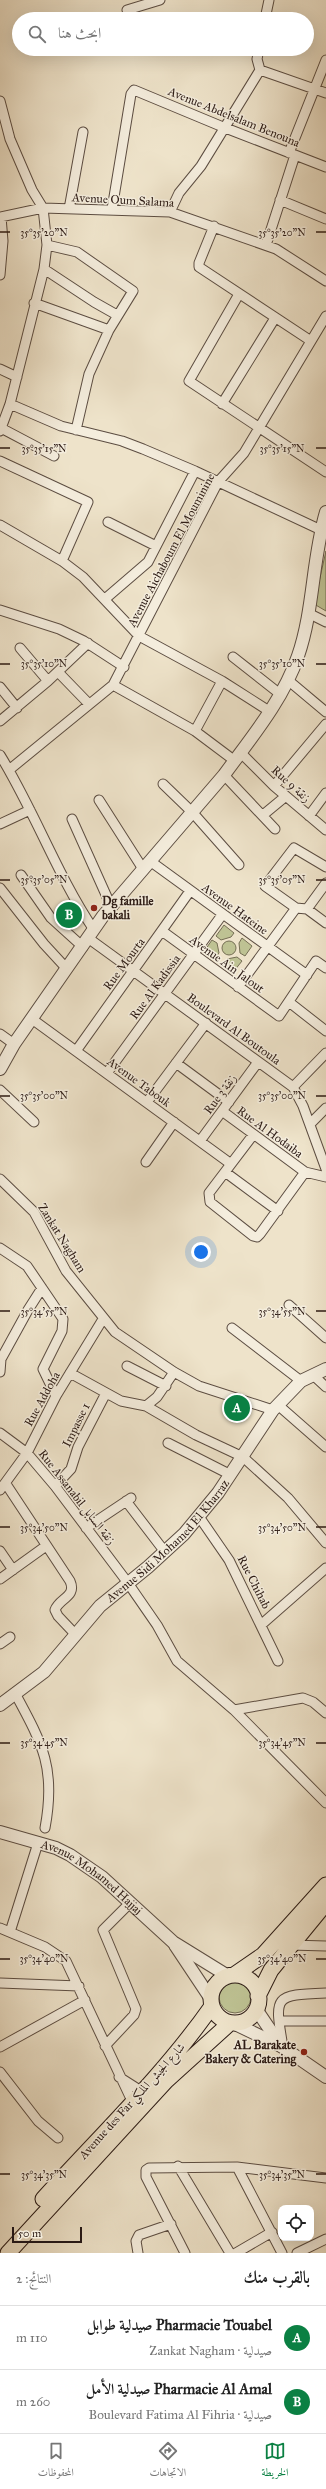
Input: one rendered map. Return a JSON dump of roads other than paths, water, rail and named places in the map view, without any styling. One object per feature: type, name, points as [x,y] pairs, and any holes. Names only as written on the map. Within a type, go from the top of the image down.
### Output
[{"type":"main road","points":[[326,1886],[263,1955],[215,1985],[211,2003],[221,2019],[232,2023],[247,2019],[257,2002],[266,1976],[326,1903]]},
{"type":"main road","points":[[231,1976],[247,1979],[253,1984],[257,2002]]},
{"type":"main road","name":"Avenue des Far شارع الجيش الملكي","points":[[0,2246],[180,2048],[211,2003]]},
{"type":"main road","name":"Avenue des Far شارع الجيش الملكي","points":[[8,2253],[166,2081],[232,2023]]},
{"type":"street","points":[[127,0],[129,9],[160,0]]},
{"type":"street","points":[[266,12],[269,0]]},
{"type":"street","points":[[170,212],[176,197],[202,166],[223,128],[260,70],[258,56]]},
{"type":"street","points":[[266,245],[292,154],[326,60]]},
{"type":"street","points":[[260,70],[326,93]]},
{"type":"street","name":"Avenue Abdelsalam Benouna","points":[[112,209],[131,94],[134,90],[223,128],[326,167]]},
{"type":"street","points":[[0,101],[10,139],[32,190],[43,208],[47,245],[44,269],[34,303],[10,404],[1,430],[54,456]]},
{"type":"street","points":[[69,209],[83,132]]},
{"type":"street","points":[[280,200],[326,220]]},
{"type":"street","name":"Avenue Oum Salama","points":[[1,217],[43,208],[170,212],[266,245],[326,281]]},
{"type":"street","points":[[0,275],[3,247],[1,217]]},
{"type":"street","points":[[214,226],[199,263],[199,267],[311,341]]},
{"type":"street","points":[[47,245],[77,252],[133,290],[109,330],[89,374],[76,430]]},
{"type":"street","points":[[44,269],[94,302],[117,315]]},
{"type":"street","points":[[239,294],[189,378],[190,384],[259,427],[326,472]]},
{"type":"street","points":[[34,303],[109,330]]},
{"type":"street","name":"Avenue Aichaboum El Mouminine","points":[[9,770],[113,685],[124,667],[218,482],[244,453],[326,316]]},
{"type":"street","points":[[222,404],[275,318]]},
{"type":"street","points":[[0,369],[17,376]]},
{"type":"street","points":[[10,404],[61,426],[122,441],[195,470],[321,530]]},
{"type":"street","points":[[0,461],[88,502],[62,561]]},
{"type":"street","points":[[105,599],[148,562],[195,470]]},
{"type":"street","points":[[0,1069],[14,1044],[88,938],[146,865],[193,813],[224,775],[238,757],[288,681],[298,655],[308,612],[321,530],[326,512]]},
{"type":"street","points":[[108,522],[156,546]]},
{"type":"street","points":[[0,525],[62,561],[83,577],[139,636],[222,681],[269,711]]},
{"type":"street","points":[[0,610],[59,629],[88,644],[124,667]]},
{"type":"street","points":[[308,612],[326,622]]},
{"type":"street","points":[[0,721],[48,681],[88,644]]},
{"type":"street","points":[[20,648],[48,681]]},
{"type":"street","points":[[233,657],[280,694]]},
{"type":"street","points":[[58,672],[89,704]]},
{"type":"street","points":[[195,731],[222,681]]},
{"type":"street","points":[[288,681],[326,712]]},
{"type":"street","name":"Rue 9 زنقة","points":[[113,685],[238,757],[326,830]]},
{"type":"street","points":[[0,687],[17,708]]},
{"type":"street","points":[[274,786],[326,724]]},
{"type":"street","points":[[0,755],[30,810],[74,900],[88,938]]},
{"type":"street","points":[[224,775],[276,829]]},
{"type":"street","points":[[163,784],[193,813],[239,865]]},
{"type":"street","points":[[309,816],[326,793]]},
{"type":"street","points":[[263,815],[286,796]]},
{"type":"street","points":[[99,800],[146,865]]},
{"type":"street","points":[[0,824],[30,810]]},
{"type":"street","points":[[72,819],[112,906]]},
{"type":"street","points":[[326,867],[294,848],[265,886],[296,908],[307,909],[326,923]]},
{"type":"street","name":"Avenue Hateine","points":[[146,865],[190,891],[307,975]]},
{"type":"street","points":[[21,875],[51,918],[88,938]]},
{"type":"street","points":[[307,909],[326,883]]},
{"type":"street","points":[[0,888],[44,944],[67,969]]},
{"type":"street","name":"Rue Mourta","points":[[76,1051],[190,891]]},
{"type":"street","points":[[238,986],[296,908]]},
{"type":"street","name":"Rue Al Kadissia","points":[[106,1073],[222,915]]},
{"type":"street","name":"Avenue Ain Jalout","points":[[162,931],[278,1016],[289,1002]]},
{"type":"street","name":"Boulevard Al Boutoula","points":[[88,938],[293,1087],[310,1124],[326,1167]]},
{"type":"street","points":[[326,968],[316,961],[289,1002],[326,1031]]},
{"type":"street","name":"Avenue Tabouk","points":[[32,1019],[231,1164]]},
{"type":"street","points":[[147,1102],[206,1023]]},
{"type":"street","points":[[0,1034],[14,1044]]},
{"type":"street","points":[[293,1087],[326,1054]]},
{"type":"street","name":"Rue 3 زنقة","points":[[200,1141],[258,1062]]},
{"type":"street","points":[[176,1063],[229,1102]]},
{"type":"street","points":[[0,1090],[34,1122]]},
{"type":"street","points":[[310,1124],[326,1108]]},
{"type":"street","name":"Rue Al Hodaiba","points":[[222,1111],[305,1172],[326,1177]]},
{"type":"street","points":[[146,1162],[174,1122]]},
{"type":"street","points":[[253,1135],[209,1192],[210,1202],[253,1236],[257,1237],[260,1234],[305,1172]]},
{"type":"street","points":[[225,1172],[278,1211]]},
{"type":"street","name":"Zankat Nagham","points":[[0,1179],[34,1212],[66,1271],[115,1332],[174,1372],[199,1386],[276,1408]]},
{"type":"street","points":[[1,1250],[27,1266],[58,1310],[64,1325],[43,1369],[56,1396]]},
{"type":"street","points":[[0,1372],[1,1358],[42,1288]]},
{"type":"street","points":[[289,1304],[326,1338]]},
{"type":"street","name":"Rue Addoha","points":[[3,1487],[27,1453],[56,1396],[104,1319]]},
{"type":"street","points":[[232,1328],[301,1381]]},
{"type":"street","points":[[127,1366],[166,1386]]},
{"type":"street","name":"Avenue Sidi Mohamed El Kharraz","points":[[0,1705],[16,1695],[44,1672],[100,1606],[165,1552],[200,1518],[244,1457],[276,1408],[301,1381],[326,1369]]},
{"type":"street","points":[[146,1406],[157,1397],[166,1386],[174,1372]]},
{"type":"street","points":[[70,1373],[121,1401],[146,1406],[196,1435],[244,1457],[288,1498],[326,1543]]},
{"type":"street","points":[[313,1375],[326,1387]]},
{"type":"street","name":"Impasse 1","points":[[55,1486],[71,1469],[78,1447],[106,1393]]},
{"type":"street","points":[[276,1408],[326,1447]]},
{"type":"street","name":"Rue Assanabil زنقة السنابل","points":[[0,1433],[27,1453],[55,1486],[128,1583],[157,1625],[177,1661],[234,1710],[325,1799]]},
{"type":"street","points":[[168,1443],[230,1475]]},
{"type":"street","points":[[3,1487],[72,1585],[70,1595],[57,1605],[55,1610],[58,1616],[75,1634]]},
{"type":"street","points":[[86,1528],[128,1499],[165,1552]]},
{"type":"street","name":"Rue Chihab","points":[[200,1518],[229,1560],[262,1624],[278,1661]]},
{"type":"street","points":[[0,1580],[46,1546]]},
{"type":"street","points":[[0,1551],[13,1570]]},
{"type":"street","points":[[262,1624],[326,1568]]},
{"type":"street","points":[[0,1644],[10,1636]]},
{"type":"street","points":[[16,1695],[35,1732],[47,1763],[50,1794],[45,1828]]},
{"type":"street","points":[[234,1710],[303,1698],[313,1702],[326,1713]]},
{"type":"street","name":"Avenue Mohamed Hajjaj","points":[[0,1832],[56,1848],[70,1854],[102,1877],[129,1904],[173,1942],[231,1976]]},
{"type":"street","points":[[10,1932],[38,1843]]},
{"type":"street","points":[[105,2046],[134,2015],[136,2009],[103,1930],[129,1904]]},
{"type":"street","points":[[0,1928],[59,1955],[66,1961],[79,1986],[119,2077],[137,2096]]},
{"type":"street","name":"Avenue Mohamed Hajjaj","points":[[173,1942],[211,2003]]},
{"type":"street","points":[[290,1945],[326,1946]]},
{"type":"street","points":[[0,1983],[79,1986]]},
{"type":"street","points":[[282,2047],[279,2021],[280,2004],[286,1995],[326,1993]]},
{"type":"street","points":[[0,2047],[85,2000]]},
{"type":"street","points":[[257,2002],[282,2047]]},
{"type":"street","points":[[279,2021],[326,2021]]},
{"type":"street","points":[[232,2023],[282,2047],[326,2077]]},
{"type":"street","points":[[0,2072],[38,2121],[58,2138]]},
{"type":"street","points":[[119,2077],[137,2096]]},
{"type":"street","points":[[178,2166],[230,2253]]},
{"type":"street","points":[[185,2253],[146,2177],[146,2170],[152,2167],[178,2166],[237,2167],[326,2178]]},
{"type":"street","points":[[237,2167],[282,2253]]},
{"type":"street","points":[[138,2253],[136,2241],[139,2235],[171,2224]]},
{"type":"street","points":[[236,2253],[272,2232]]},
{"type":"street","points":[[297,2253],[326,2240]]},
{"type":"place","name":"Dg famille bakali","points":[[94,908]]},
{"type":"place","name":"Pharmacie Al Amal صيدلية الأمل","points":[[69,915]]},
{"type":"place","name":"Pharmacie Touabel صيدلية طوابل","points":[[237,1408]]},
{"type":"place","name":"AL Barakate Bakery & Catering","points":[[304,2052]]}]
